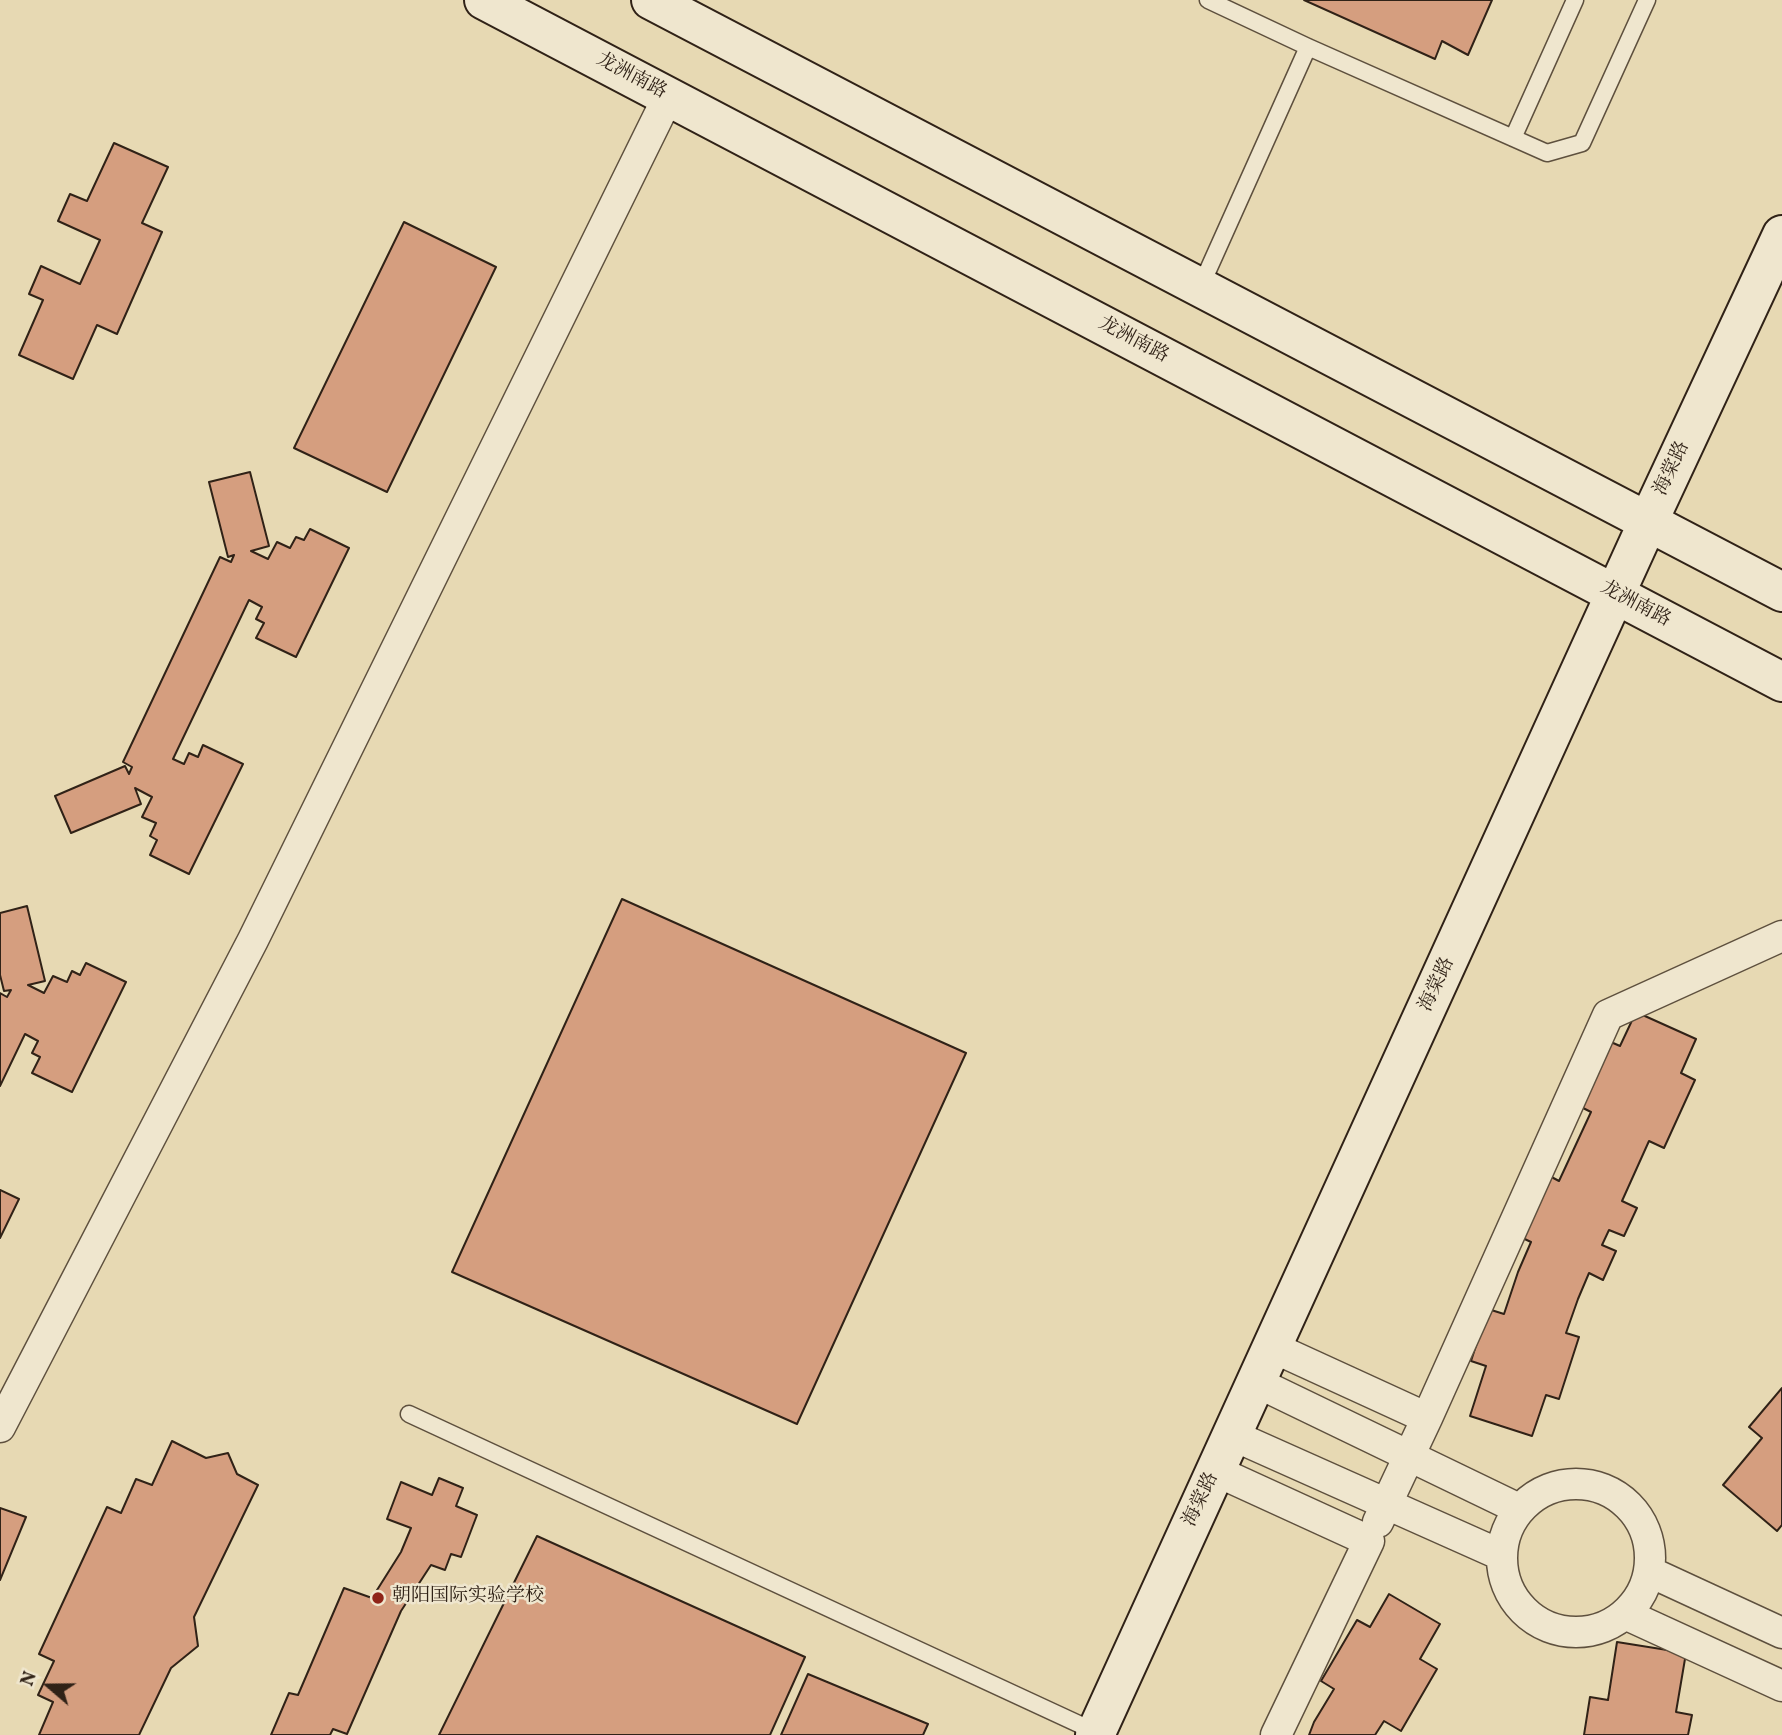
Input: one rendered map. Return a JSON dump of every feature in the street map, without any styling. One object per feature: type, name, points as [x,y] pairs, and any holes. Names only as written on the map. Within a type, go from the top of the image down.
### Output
[{"type":"main road","name":"龙洲南路","points":[[484,0],[1782,682]]},
{"type":"main road","points":[[651,0],[1782,592]]},
{"type":"main road","name":"海棠路","points":[[1096,1734],[1648,522],[1782,235]]},
{"type":"street","points":[[0,1427],[254,940],[668,97]]},
{"type":"street","points":[[1276,1735],[1427,1418],[1608,1015],[1782,936]]},
{"type":"street","points":[[1272,1347],[1427,1418]]},
{"type":"street","points":[[1256,1382],[1519,1509]]},
{"type":"street","points":[[1232,1435],[1502,1555]]},
{"type":"street","points":[[1216,1471],[1369,1541]]},
{"type":"street","points":[[1585,1484],[1609,1491],[1629,1504],[1643,1524],[1650,1548],[1650,1572],[1641,1595],[1625,1614],[1604,1628],[1580,1633],[1555,1630],[1533,1620],[1516,1602],[1505,1580],[1502,1555],[1507,1531],[1519,1509],[1538,1493],[1561,1485],[1585,1484]]},
{"type":"street","points":[[1650,1572],[1782,1633]]},
{"type":"street","points":[[1625,1614],[1782,1686]]},
{"type":"lane","points":[[1208,0],[1547,153],[1582,143],[1647,0]]},
{"type":"lane","points":[[1513,138],[1576,0]]},
{"type":"lane","points":[[1200,288],[1308,47]]},
{"type":"lane","points":[[409,1414],[1096,1734]]},
{"type":"building","points":[[1304,0],[1492,0],[1468,55],[1442,41],[1435,59]]},
{"type":"building","points":[[114,143],[168,167],[142,223],[162,232],[117,334],[97,325],[73,379],[19,355],[43,300],[29,294],[41,266],[80,284],[100,240],[58,221],[70,194],[87,201]]},
{"type":"building","points":[[404,222],[496,267],[387,492],[294,448]]},
{"type":"building","points":[[250,472],[269,546],[251,551],[268,559],[277,542],[290,548],[296,537],[304,540],[310,529],[349,548],[296,657],[256,638],[264,623],[256,619],[262,607],[249,600],[173,759],[184,764],[189,753],[198,757],[203,745],[243,764],[189,874],[150,855],[157,840],[150,836],[156,823],[142,817],[152,797],[135,788],[141,804],[71,833],[55,796],[125,766],[129,774],[132,767],[123,762],[220,557],[231,562],[234,555],[228,557],[209,482]]},
{"type":"building","points":[[622,899],[966,1053],[797,1424],[452,1272]]},
{"type":"building","points":[[27,906],[45,981],[28,985],[44,993],[53,976],[67,982],[72,971],[80,975],[86,963],[126,982],[72,1092],[32,1073],[40,1057],[32,1053],[38,1041],[25,1034],[0,1086],[0,993],[7,997],[11,990],[4,991],[0,975],[0,913]]},
{"type":"building","points":[[1636,1012],[1696,1039],[1681,1073],[1695,1080],[1664,1148],[1649,1141],[1622,1201],[1637,1208],[1624,1236],[1609,1230],[1602,1245],[1616,1251],[1603,1280],[1589,1273],[1566,1333],[1579,1337],[1559,1399],[1546,1395],[1532,1436],[1470,1416],[1486,1366],[1471,1361],[1488,1309],[1504,1314],[1531,1242],[1516,1235],[1544,1173],[1559,1181],[1591,1112],[1575,1104],[1604,1039],[1620,1046]]},
{"type":"building","points":[[0,1190],[19,1199],[0,1238]]},
{"type":"building","points":[[1782,1388],[1782,1525],[1777,1531],[1723,1485],[1762,1438],[1749,1427]]},
{"type":"building","points":[[172,1441],[206,1458],[228,1453],[237,1474],[258,1485],[194,1617],[198,1646],[171,1668],[139,1735],[39,1735],[53,1702],[38,1695],[54,1661],[39,1654],[107,1507],[121,1513],[136,1479],[152,1485]]},
{"type":"building","points":[[439,1478],[463,1488],[456,1506],[477,1515],[461,1557],[451,1554],[445,1570],[431,1565],[401,1611],[347,1734],[333,1729],[330,1735],[271,1735],[289,1693],[298,1695],[344,1588],[372,1598],[401,1552],[411,1528],[387,1519],[401,1482],[432,1495]]},
{"type":"building","points":[[0,1508],[26,1517],[0,1580]]},
{"type":"building","points":[[537,1536],[805,1657],[770,1735],[439,1735]]},
{"type":"building","points":[[1389,1594],[1440,1624],[1420,1659],[1437,1669],[1401,1731],[1384,1721],[1375,1735],[1309,1735],[1334,1689],[1321,1681],[1357,1620],[1370,1627]]},
{"type":"building","points":[[1617,1642],[1686,1653],[1676,1712],[1692,1715],[1688,1735],[1584,1735],[1590,1697],[1608,1700]]},
{"type":"building","points":[[808,1674],[928,1724],[923,1735],[781,1735]]},
{"type":"place","name":"朝阳国际实验学校","points":[[378,1598]]}]
